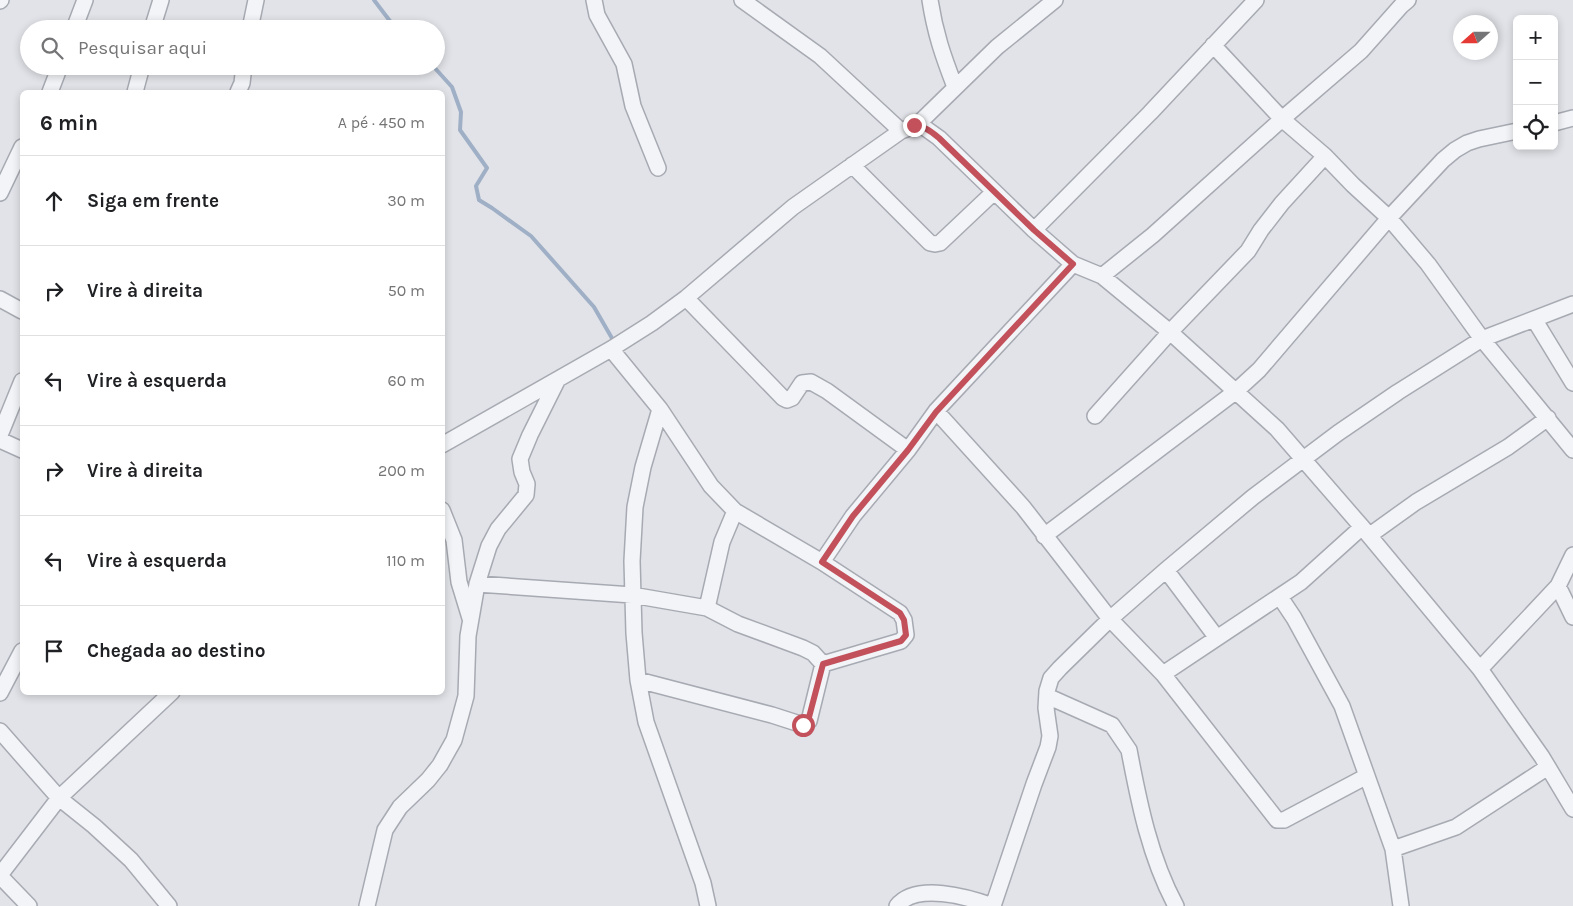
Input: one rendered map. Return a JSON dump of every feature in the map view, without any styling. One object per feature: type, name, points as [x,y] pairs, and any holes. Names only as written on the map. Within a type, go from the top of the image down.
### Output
[{"type":"street","points":[[77,20],[85,0]]},
{"type":"street","points":[[155,20],[161,0]]},
{"type":"street","points":[[252,20],[256,0]]},
{"type":"street","points":[[594,0],[597,15],[624,64],[633,106],[658,168]]},
{"type":"street","points":[[742,0],[820,56],[901,131]]},
{"type":"street","points":[[930,0],[939,47],[955,86]]},
{"type":"street","points":[[445,443],[611,349],[652,323],[686,298],[793,207],[901,131],[917,125],[997,47],[1055,0]]},
{"type":"street","points":[[1034,230],[1150,113],[1256,0]]},
{"type":"street","points":[[1102,276],[1167,223],[1282,119],[1362,51],[1408,0]]},
{"type":"street","points":[[1213,45],[1282,119],[1325,156],[1389,218],[1428,264],[1482,339],[1573,450]]},
{"type":"street","points":[[54,90],[58,75]]},
{"type":"street","points":[[135,90],[139,75]]},
{"type":"street","points":[[244,75],[244,89]]},
{"type":"street","points":[[1558,122],[1573,118]]},
{"type":"street","points":[[917,125],[926,128],[939,138],[1034,230],[1073,264],[1102,276],[1170,332],[1277,429],[1366,531],[1480,669],[1548,767],[1573,809]]},
{"type":"street","points":[[1044,536],[1235,392],[1259,370],[1389,218],[1443,160],[1455,150],[1479,138],[1513,132]]},
{"type":"street","points":[[0,193],[20,151]]},
{"type":"street","points":[[1095,416],[1170,332],[1248,251],[1261,230],[1282,203],[1325,156]]},
{"type":"street","points":[[852,165],[930,243],[935,244],[940,242],[994,192]]},
{"type":"street","points":[[822,562],[853,516],[908,450],[936,412],[1073,264]]},
{"type":"street","points":[[686,298],[783,398],[787,400],[792,398],[802,383],[811,382],[827,391],[908,450]]},
{"type":"street","points":[[0,300],[20,310]]},
{"type":"street","points":[[897,906],[903,898],[915,894],[929,893],[954,896],[988,905],[1048,747],[1050,736],[1046,708],[1051,678],[1110,619],[1253,497],[1398,392],[1482,339],[1573,304]]},
{"type":"street","points":[[1534,319],[1573,383]]},
{"type":"street","points":[[611,349],[660,409],[711,486],[735,511],[822,562],[900,613],[906,629],[906,635],[901,641],[823,664]]},
{"type":"street","points":[[367,906],[385,830],[400,807],[428,780],[440,765],[454,740],[466,696],[468,636],[477,584],[489,546],[498,530],[526,495],[527,484],[522,472],[520,459],[558,379]]},
{"type":"street","points":[[0,435],[5,405],[20,384]]},
{"type":"street","points":[[660,409],[643,467],[635,507],[632,537],[632,595],[638,680],[646,722],[700,874],[708,906]]},
{"type":"street","points":[[936,412],[1023,507],[1110,619],[1163,674],[1277,820],[1284,820],[1367,776]]},
{"type":"street","points":[[1163,674],[1280,598],[1366,531],[1508,447],[1548,418]]},
{"type":"street","points":[[0,440],[20,449]]},
{"type":"street","points":[[707,608],[722,542],[735,511]]},
{"type":"street","points":[[445,518],[454,540],[459,582],[471,619]]},
{"type":"street","points":[[1480,669],[1558,586],[1573,555]]},
{"type":"street","points":[[1166,570],[1217,638]]},
{"type":"street","points":[[477,584],[632,595],[707,608],[738,624],[803,648],[813,653],[823,664]]},
{"type":"street","points":[[1558,586],[1573,617]]},
{"type":"street","points":[[1280,598],[1294,618],[1342,706],[1393,848],[1401,906]]},
{"type":"street","points":[[0,693],[20,655]]},
{"type":"street","points":[[638,680],[803,725],[808,721],[823,664]]},
{"type":"street","points":[[29,906],[0,876],[59,798],[169,695]]},
{"type":"street","points":[[1047,696],[1112,725],[1127,745],[1137,794],[1158,868],[1176,906]]},
{"type":"street","points":[[0,731],[59,798],[94,826],[131,860],[169,906]]},
{"type":"street","points":[[1393,848],[1456,827],[1548,767]]},
{"type":"waterway","points":[[374,0],[389,20]]},
{"type":"waterway","points":[[441,75],[452,87],[461,112],[460,130],[487,168],[476,186],[479,200],[531,236],[594,307],[613,340]]},
{"type":"route","points":[[803,725],[808,721],[823,664],[901,641],[906,635],[904,620],[900,613],[822,562],[853,516],[908,450],[936,412],[1073,264],[1034,230],[939,138],[926,128],[914,125]]}]
